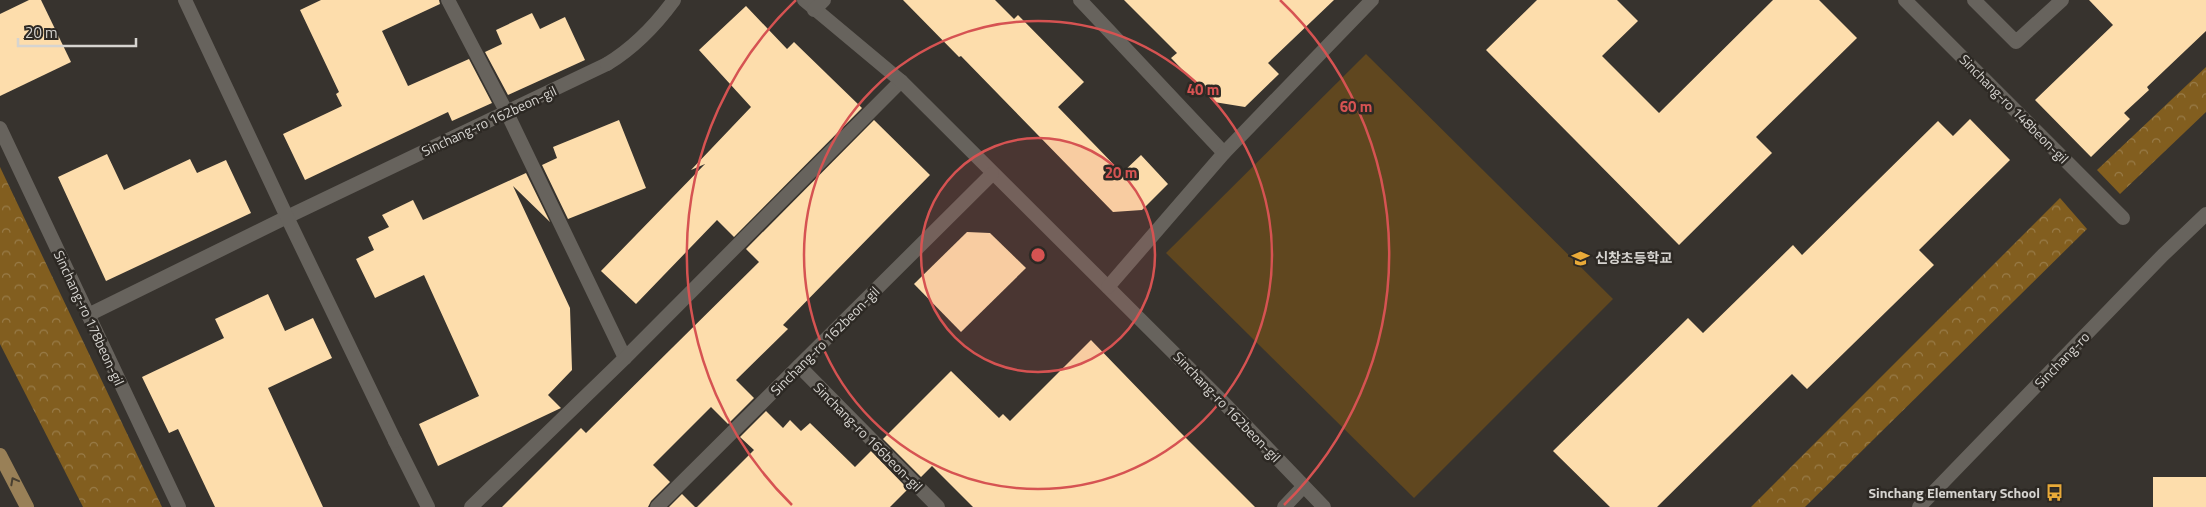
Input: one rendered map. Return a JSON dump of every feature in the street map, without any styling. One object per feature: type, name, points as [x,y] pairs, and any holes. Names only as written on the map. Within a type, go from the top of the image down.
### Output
[{"type":"main road","points":[[0,455],[27,507]]},
{"type":"street","points":[[185,0],[286,217],[428,507]]},
{"type":"street","points":[[448,0],[507,113],[624,358]]},
{"type":"street","name":"Sinchang-ro 162beon-gil","points":[[88,315],[286,217],[608,64],[624,54],[653,28],[674,0]]},
{"type":"street","points":[[1080,0],[1224,153]]},
{"type":"street","points":[[1108,287],[1224,153],[1372,0]]},
{"type":"street","name":"Sinchang-ro 148beon-gil","points":[[1905,0],[2123,218]]},
{"type":"street","points":[[1974,0],[2016,42],[2062,0]]},
{"type":"street","name":"Sinchang-ro 162beon-gil","points":[[814,3],[901,81],[992,174],[1222,401],[1324,507]]},
{"type":"street","points":[[471,507],[624,358],[901,81]]},
{"type":"street","name":"Sinchang-ro 178beon-gil","points":[[0,128],[178,507]]},
{"type":"street","name":"Sinchang-ro 162beon-gil","points":[[657,507],[992,174]]},
{"type":"street","name":"Sinchang-ro","points":[[1919,507],[2163,255],[2206,214]]},
{"type":"street","name":"Sinchang-ro 166beon-gil","points":[[799,366],[938,507]]},
{"type":"street","points":[[1284,507],[1303,487]]},
{"type":"green space","points":[[2206,67],[2206,112],[2120,194],[2097,170]]},
{"type":"green space","points":[[0,167],[162,507],[83,507],[0,344]]},
{"type":"green space","points":[[2060,198],[2087,229],[1805,507],[1751,507]]},
{"type":"shaded area","points":[[1366,54],[1613,299],[1414,498],[1166,253]]},
{"type":"building","points":[[29,0],[41,0],[71,62],[0,96],[0,14]]},
{"type":"building","points":[[321,0],[439,0],[440,4],[382,31],[408,86],[469,59],[492,103],[452,121],[448,112],[305,180],[283,134],[342,106],[336,94],[339,92],[300,10]]},
{"type":"building","points":[[903,0],[995,0],[1014,19],[1018,15],[1084,82],[1058,107],[1122,173],[1141,155],[1168,184],[1142,210],[1113,212],[961,56],[959,57]]},
{"type":"building","points":[[1124,0],[1334,0],[1268,63],[1279,74],[1245,107],[1214,102],[1171,58],[1177,53]]},
{"type":"building","points":[[1537,0],[1617,0],[1638,21],[1602,56],[1659,113],[1773,0],[1819,0],[1857,38],[1756,137],[1772,153],[1679,245],[1486,50]]},
{"type":"building","points":[[2089,0],[2206,0],[2206,31],[2147,87],[2149,90],[2124,113],[2130,119],[2091,157],[2035,100],[2113,25]]},
{"type":"building","points":[[746,6],[787,49],[794,42],[862,108],[734,237],[717,220],[636,304],[601,271],[705,164],[691,170],[751,107],[699,50]]},
{"type":"building","points":[[532,13],[540,29],[565,17],[585,60],[508,95],[485,52],[502,44],[496,30]]},
{"type":"building","points":[[1970,119],[2010,160],[1919,250],[1934,265],[1807,389],[1792,374],[1657,507],[1610,507],[1553,451],[1688,318],[1703,333],[1793,245],[1802,255],[1938,121],[1953,136]]},
{"type":"building","points":[[619,120],[646,188],[568,219],[542,165],[557,158],[553,147]]},
{"type":"building","points":[[874,120],[930,175],[783,325],[788,329],[736,380],[754,398],[728,424],[711,407],[653,465],[670,482],[651,501],[648,507],[502,507],[581,428],[586,433],[759,262],[746,249]]},
{"type":"building","points":[[107,154],[124,190],[190,159],[197,173],[226,160],[251,213],[106,281],[58,177]]},
{"type":"building","points":[[526,173],[550,222],[513,186],[570,308],[572,370],[548,395],[561,408],[438,466],[419,424],[479,396],[424,275],[375,298],[356,259],[374,250],[368,237],[389,227],[382,215],[413,200],[423,220]]},
{"type":"building","points":[[967,232],[990,233],[1026,268],[961,332],[914,284]]},
{"type":"building","points":[[268,294],[285,331],[313,318],[332,358],[268,388],[323,507],[215,507],[178,429],[169,433],[142,377],[224,338],[215,319]]},
{"type":"building","points":[[1091,340],[1255,507],[973,507],[932,466],[921,477],[883,439],[951,371],[999,418],[1003,414],[1010,421]]},
{"type":"building","points":[[766,411],[783,428],[790,420],[801,431],[810,423],[855,467],[871,451],[908,489],[890,507],[697,507],[754,450],[740,437]]},
{"type":"building","points":[[2153,477],[2206,477],[2206,507],[2153,507]]},
{"type":"building","points":[[682,494],[695,507],[669,507]]},
{"type":"place","name":"신창초등학교","points":[[1581,258]]},
{"type":"place","name":"Sinchang Elementary School","points":[[2054,493]]}]
